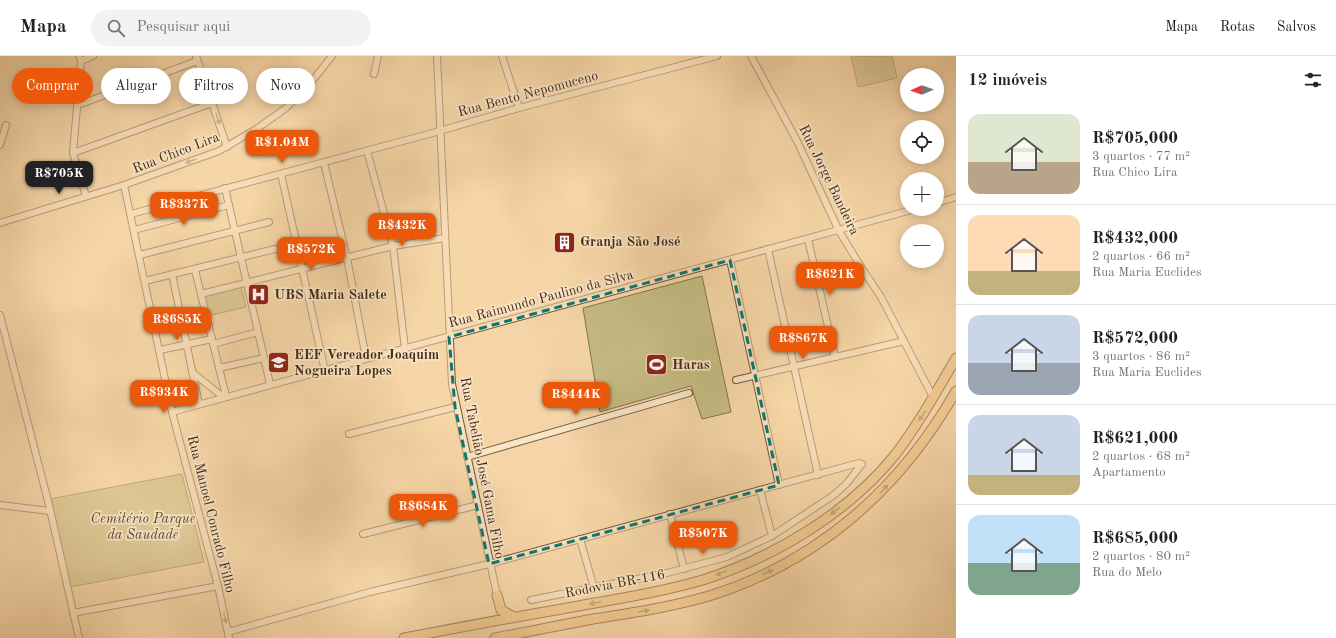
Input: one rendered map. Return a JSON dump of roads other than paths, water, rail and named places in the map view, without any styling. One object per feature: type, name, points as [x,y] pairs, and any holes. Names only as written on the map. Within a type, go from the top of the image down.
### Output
[{"type":"highway","name":"Rodovia BR-116","points":[[404,638],[645,593],[695,582],[744,564],[785,544],[829,516],[859,492],[894,456],[933,397],[956,358]]},
{"type":"highway","points":[[496,638],[518,636],[699,598],[746,582],[777,568],[830,535],[855,516],[887,486],[924,442],[956,391]]},
{"type":"highway","points":[[497,595],[502,610],[516,617]]},
{"type":"highway","points":[[486,622],[492,617],[496,610],[497,595]]},
{"type":"street","points":[[86,196],[73,153],[78,105],[80,59],[93,56]]},
{"type":"street","name":"Rua Chico Lira","points":[[0,223],[124,185],[212,154],[227,147],[258,128],[286,108],[309,85],[332,56]]},
{"type":"street","points":[[374,74],[378,56]]},
{"type":"street","name":"Rua Tabelião José Gama Filho","points":[[437,56],[448,337],[456,408],[497,595]]},
{"type":"street","points":[[502,56],[519,108]]},
{"type":"street","name":"Rua Bento Nepomuceno","points":[[131,214],[324,163],[519,108],[717,56]]},
{"type":"street","name":"Rua Jorge Bandeira","points":[[751,56],[800,147],[839,231],[881,297],[933,397]]},
{"type":"street","points":[[78,105],[196,58],[200,68]]},
{"type":"street","points":[[73,153],[209,104]]},
{"type":"street","points":[[212,104],[227,147]]},
{"type":"street","points":[[0,144],[6,125]]},
{"type":"street","points":[[367,151],[393,246],[405,349]]},
{"type":"street","points":[[324,163],[346,258],[366,358]]},
{"type":"street","points":[[281,174],[301,270],[325,371]]},
{"type":"street","name":"Rua Manoel Conrado Filho","points":[[124,185],[146,282],[172,412],[218,586],[229,635]]},
{"type":"street","points":[[225,188],[270,384]]},
{"type":"street","points":[[944,201],[956,197]]},
{"type":"street","points":[[134,230],[229,205]]},
{"type":"street","name":"Rua Raimundo Paulino da Silva","points":[[172,412],[270,384],[325,371],[366,358],[405,349],[900,213]]},
{"type":"street","points":[[140,256],[269,222]]},
{"type":"street","points":[[201,294],[393,246],[445,238]]},
{"type":"street","points":[[808,239],[835,357]]},
{"type":"street","points":[[146,282],[172,274],[195,270],[275,249]]},
{"type":"street","points":[[768,249],[818,475]]},
{"type":"street","points":[[730,260],[779,485]]},
{"type":"street","points":[[195,270],[219,368],[224,397]]},
{"type":"street","points":[[172,274],[199,404]]},
{"type":"street","points":[[0,315],[50,510],[79,638]]},
{"type":"street","points":[[160,350],[187,344],[212,342],[258,332]]},
{"type":"street","points":[[736,380],[904,341]]},
{"type":"street","points":[[219,368],[264,358]]},
{"type":"street","points":[[192,372],[224,397]]},
{"type":"street","points":[[467,457],[689,393]]},
{"type":"street","points":[[349,434],[456,408]]},
{"type":"street","points":[[229,635],[370,592],[489,564],[859,463],[862,464],[847,483],[839,490],[772,536],[727,557],[684,569],[531,600]]},
{"type":"street","points":[[760,490],[772,536]]},
{"type":"street","points":[[0,505],[50,510]]},
{"type":"street","points":[[363,534],[478,505]]},
{"type":"street","points":[[670,514],[684,569]]},
{"type":"street","points":[[580,539],[594,588]]},
{"type":"street","points":[[73,613],[218,586]]},
{"type":"place","name":"Granja São José","points":[[564,242]]},
{"type":"place","name":"UBS Maria Salete","points":[[259,295]]},
{"type":"place","name":"EEF Vereador Joaquim Nogueira Lopes","points":[[279,363]]},
{"type":"place","name":"Haras","points":[[656,365]]},
{"type":"park label","name":"Cemitério Parque da Saudade","points":[[143,528]]}]
